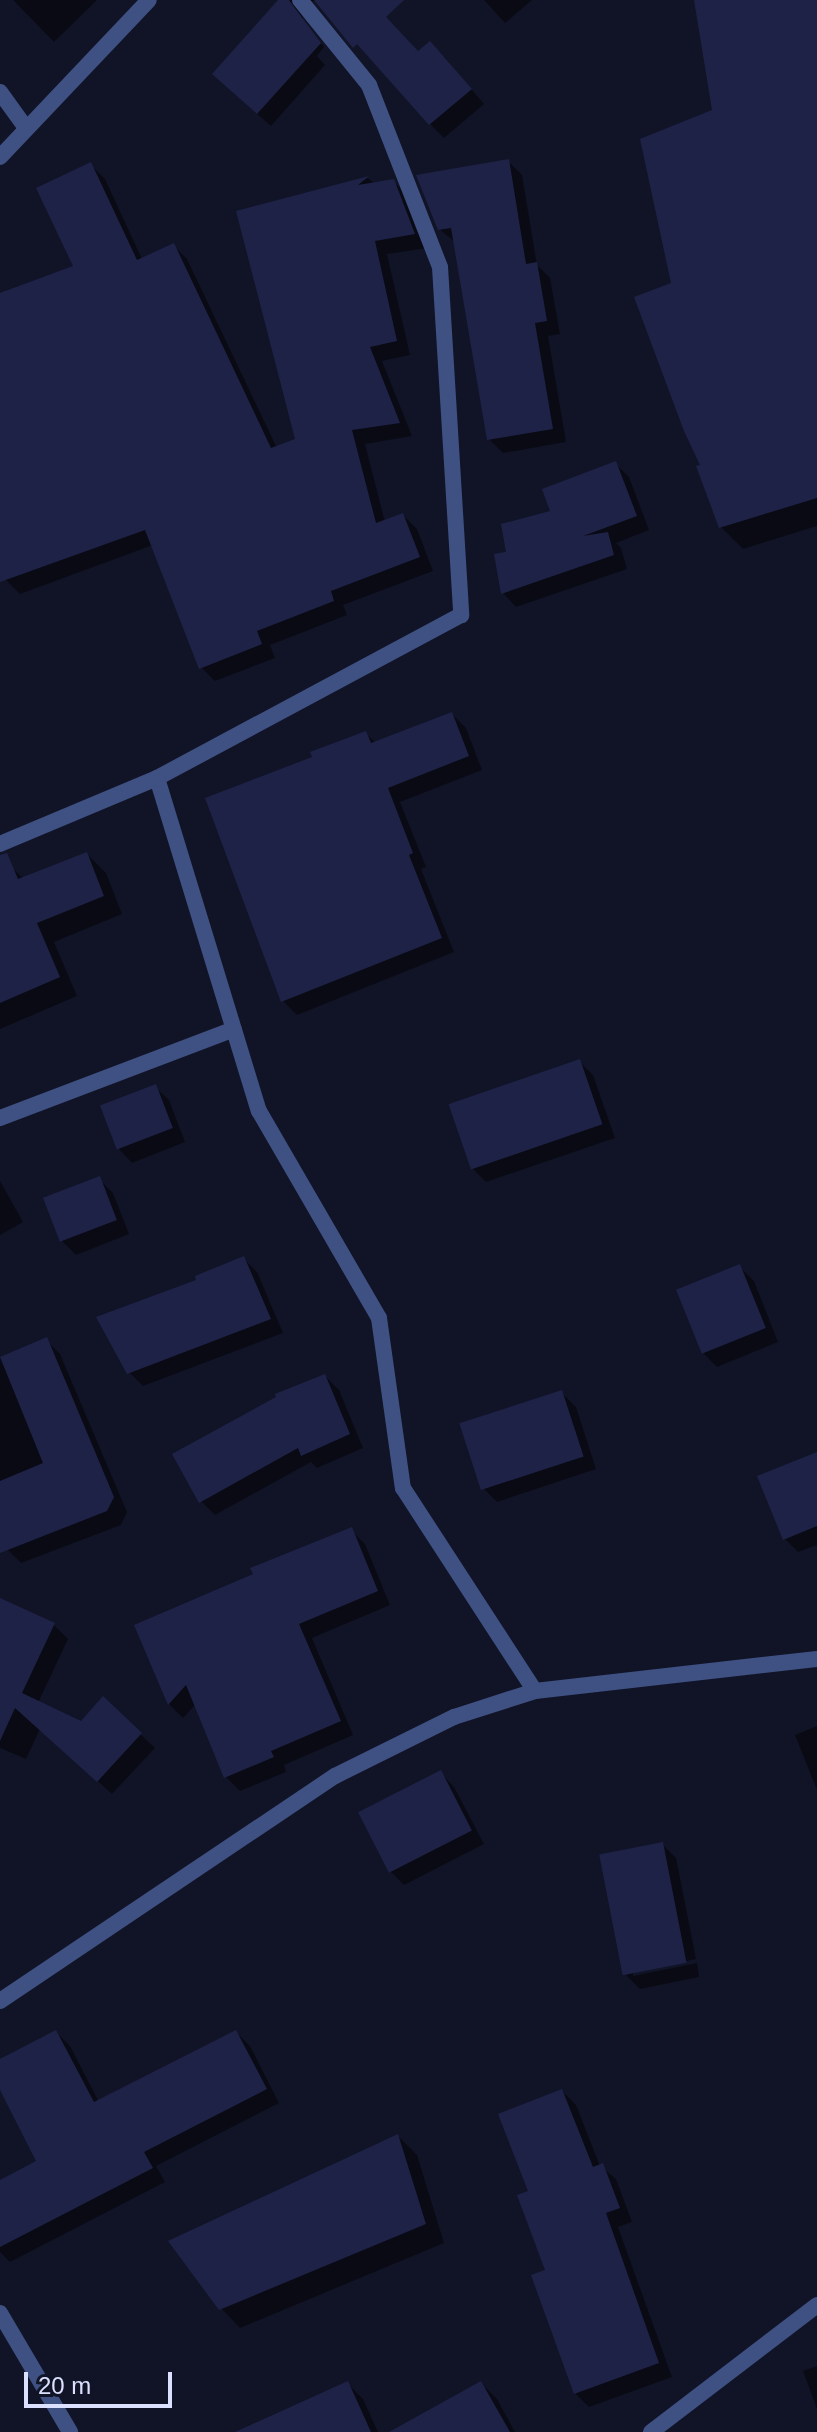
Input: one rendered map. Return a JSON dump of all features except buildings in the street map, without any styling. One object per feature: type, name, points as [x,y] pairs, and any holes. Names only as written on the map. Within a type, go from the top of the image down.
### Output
[{"type":"street","points":[[0,157],[149,0]]},
{"type":"street","points":[[0,844],[157,778],[461,615],[440,267],[369,85],[300,0]]},
{"type":"street","points":[[0,92],[26,128]]},
{"type":"street","points":[[157,778],[259,1111],[379,1318],[403,1488],[535,1691]]},
{"type":"street","points":[[0,1118],[234,1029]]},
{"type":"street","points":[[1,1998],[335,1776],[454,1717],[535,1691],[817,1659]]},
{"type":"street","points":[[651,2432],[817,2305]]},
{"type":"street","points":[[0,2313],[70,2432]]}]
